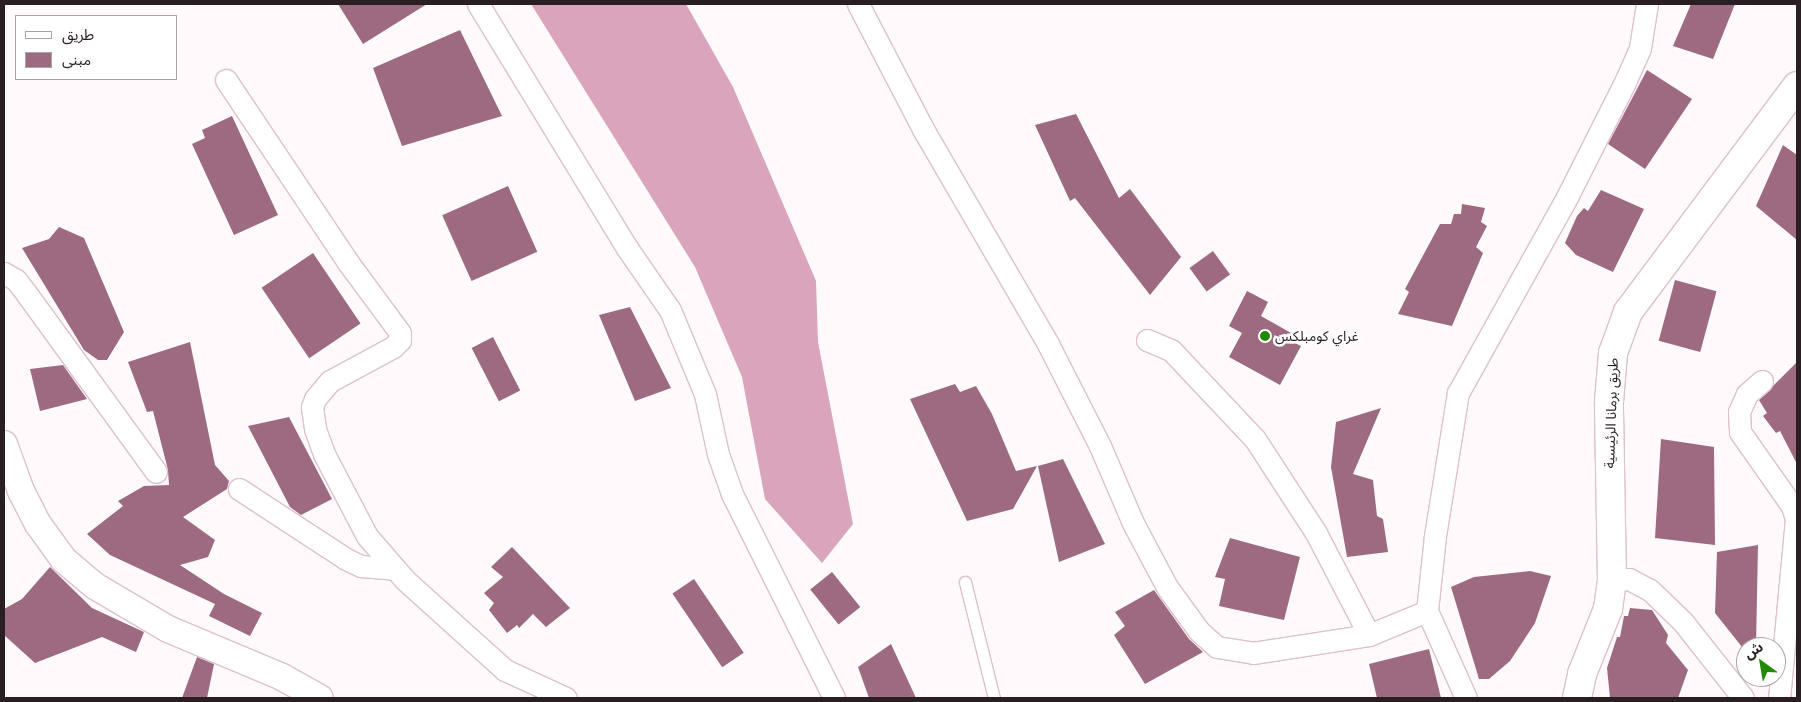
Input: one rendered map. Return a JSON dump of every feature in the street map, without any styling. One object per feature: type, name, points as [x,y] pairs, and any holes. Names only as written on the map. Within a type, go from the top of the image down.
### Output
[{"type":"main road","name":"طريق برمانا الرئيسية","points":[[1557,698],[1579,686],[1608,609],[1612,581],[1609,402],[1613,353],[1625,320],[1797,86]]},
{"type":"street","points":[[478,4],[628,248],[670,310],[705,394],[718,454],[732,494],[834,698]]},
{"type":"street","points":[[858,4],[923,129],[1048,344],[1100,446],[1133,523],[1167,587],[1198,631],[1217,647],[1252,653],[1369,635],[1427,611]]},
{"type":"street","points":[[1466,698],[1427,611],[1436,527],[1458,393],[1567,197],[1625,82],[1640,48],[1647,4]]},
{"type":"street","points":[[226,80],[347,262],[400,333],[400,340],[393,347],[330,381],[314,399],[312,407],[314,429],[324,454],[368,536],[394,569],[505,670],[566,698]]},
{"type":"street","points":[[4,273],[16,280],[26,293],[156,472]]},
{"type":"street","points":[[1146,340],[1171,350],[1255,439],[1316,532],[1369,635]]},
{"type":"street","points":[[1762,381],[1747,394],[1741,406],[1740,432],[1792,506],[1796,519],[1779,698]]},
{"type":"street","points":[[4,444],[21,491],[38,524],[64,560],[95,586],[168,629],[273,672],[320,698]]},
{"type":"street","points":[[238,489],[346,559],[361,566],[394,569]]},
{"type":"street","points":[[1612,581],[1629,579],[1650,590],[1683,622],[1743,698]]},
{"type":"lane","points":[[965,582],[994,698]]},
{"type":"shaded area","points":[[531,4],[686,4],[733,87],[816,281],[818,342],[853,524],[822,563],[765,499],[742,377],[695,267]]},
{"type":"building","points":[[338,4],[427,4],[363,44]]},
{"type":"building","points":[[1691,4],[1735,4],[1713,59],[1673,46]]},
{"type":"building","points":[[460,30],[502,116],[402,146],[373,68]]},
{"type":"building","points":[[1647,70],[1692,99],[1645,169],[1608,144]]},
{"type":"building","points":[[1076,114],[1119,198],[1130,189],[1181,257],[1150,295],[1075,198],[1070,201],[1035,125]]},
{"type":"building","points":[[232,116],[278,215],[234,235],[192,144],[205,138],[202,130]]},
{"type":"building","points":[[1783,145],[1797,155],[1797,240],[1756,206]]},
{"type":"building","points":[[508,186],[537,252],[472,281],[442,215]]},
{"type":"building","points":[[1601,190],[1644,209],[1613,272],[1576,255],[1565,243],[1577,216],[1584,208],[1588,211]]},
{"type":"building","points":[[1462,204],[1485,208],[1481,222],[1487,226],[1476,247],[1483,253],[1452,326],[1398,314],[1409,292],[1405,289],[1440,224],[1451,224],[1454,214],[1461,214]]},
{"type":"building","points":[[59,227],[84,238],[124,332],[107,360],[98,360],[84,350],[22,248],[49,239]]},
{"type":"building","points":[[1213,251],[1230,274],[1207,292],[1190,268]]},
{"type":"building","points":[[313,253],[361,323],[309,358],[262,288]]},
{"type":"building","points":[[1675,280],[1717,291],[1700,352],[1659,341]]},
{"type":"building","name":"غراي كومبلكس","points":[[1247,291],[1268,302],[1261,316],[1291,333],[1287,339],[1301,346],[1280,385],[1229,357],[1242,333],[1229,326]]},
{"type":"building","points":[[630,307],[671,388],[635,401],[599,315]]},
{"type":"building","points":[[493,337],[520,390],[499,401],[472,348]]},
{"type":"building","points":[[190,342],[215,465],[229,481],[227,489],[183,517],[215,540],[208,557],[180,565],[224,594],[262,613],[250,636],[209,616],[215,604],[110,555],[87,534],[123,506],[118,501],[144,486],[169,485],[168,470],[153,411],[147,412],[128,362]]},
{"type":"building","points":[[1797,362],[1797,464],[1780,431],[1776,433],[1763,416],[1767,413],[1759,400]]},
{"type":"building","points":[[63,365],[87,399],[40,411],[30,369]]},
{"type":"building","points":[[955,384],[960,392],[976,386],[992,414],[1016,471],[1037,466],[1013,509],[967,521],[910,399]]},
{"type":"building","points":[[1381,408],[1353,474],[1373,480],[1377,516],[1383,519],[1388,552],[1347,557],[1331,467],[1336,422]]},
{"type":"building","points":[[289,417],[332,499],[301,515],[290,507],[248,426]]},
{"type":"building","points":[[1661,439],[1714,447],[1715,545],[1655,538]]},
{"type":"building","points":[[1063,459],[1105,544],[1059,562],[1038,466]]},
{"type":"building","points":[[1230,538],[1300,557],[1284,620],[1219,606],[1225,579],[1215,577]]},
{"type":"building","points":[[1758,545],[1756,637],[1736,637],[1736,639],[1715,613],[1717,552]]},
{"type":"building","points":[[512,547],[570,608],[546,627],[533,614],[519,628],[517,625],[507,633],[489,610],[494,603],[484,593],[503,577],[491,567]]},
{"type":"building","points":[[50,567],[92,608],[144,632],[136,652],[102,637],[35,663],[4,635],[4,609],[22,599]]},
{"type":"building","points":[[1530,571],[1551,576],[1535,623],[1510,661],[1489,679],[1479,679],[1451,587],[1474,577]]},
{"type":"building","points":[[832,572],[860,607],[839,625],[810,590]]},
{"type":"building","points":[[694,579],[744,653],[722,667],[672,594]]},
{"type":"building","points":[[1154,590],[1189,639],[1203,652],[1145,684],[1114,635],[1125,626],[1115,612]]},
{"type":"building","points":[[1630,608],[1652,610],[1668,635],[1666,643],[1688,670],[1678,698],[1610,698],[1607,668],[1617,637],[1620,637],[1624,616],[1628,616]]},
{"type":"building","points":[[891,644],[916,698],[869,698],[858,667]]},
{"type":"building","points":[[1429,649],[1441,698],[1377,698],[1369,664]]},
{"type":"building","points":[[197,657],[214,664],[207,698],[182,698]]},
{"type":"place","name":"غراي كومبلكس","points":[[1265,336]]}]
